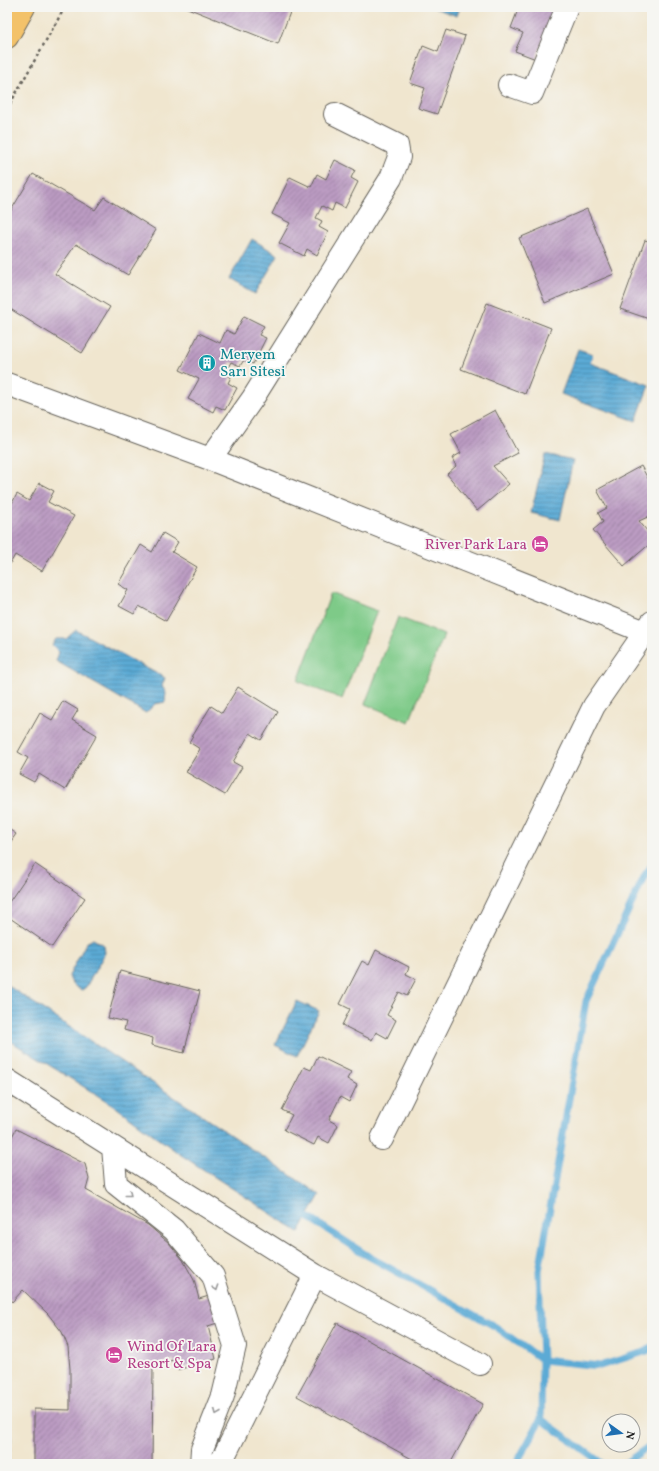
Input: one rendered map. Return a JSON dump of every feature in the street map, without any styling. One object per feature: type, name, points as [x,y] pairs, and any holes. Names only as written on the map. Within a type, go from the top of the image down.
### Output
[{"type":"main road","points":[[7,37],[24,7]]},
{"type":"street","points":[[509,85],[532,93],[567,7]]},
{"type":"street","points":[[210,459],[253,398],[386,184],[399,157],[396,145],[335,114]]},
{"type":"street","points":[[7,384],[210,459],[649,627],[594,706],[382,1140]]},
{"type":"street","points":[[16,1086],[315,1275],[480,1364]]},
{"type":"street","points":[[113,1147],[116,1184],[174,1230],[213,1276],[235,1346],[223,1396],[202,1449],[201,1464]]},
{"type":"street","points":[[220,1464],[315,1275]]},
{"type":"path","points":[[7,109],[65,7]]},
{"type":"green space","points":[[331,593],[377,611],[342,699],[298,681]]},
{"type":"green space","points":[[398,617],[444,635],[409,722],[365,704]]},
{"type":"water","points":[[432,7],[460,7],[457,16]]},
{"type":"water","points":[[252,239],[278,255],[255,294],[229,279]]},
{"type":"water","points":[[578,349],[593,354],[590,363],[649,385],[636,421],[561,394]]},
{"type":"water","points":[[545,454],[573,460],[560,520],[531,513]]},
{"type":"water","points":[[76,630],[165,678],[162,686],[166,693],[165,702],[155,704],[146,713],[56,661],[59,652],[52,645],[56,639],[66,639]]},
{"type":"water","points":[[93,939],[104,945],[105,953],[86,987],[82,990],[73,984],[69,976],[86,943]]},
{"type":"water","points":[[7,985],[320,1195],[299,1232],[181,1155],[113,1105],[7,1039]]},
{"type":"water","points":[[297,1001],[319,1011],[297,1056],[275,1045]]},
{"type":"water","points":[[7,1401],[11,1440],[8,1464],[7,1464]]},
{"type":"building","points":[[185,7],[292,7],[278,44]]},
{"type":"building","points":[[519,7],[556,7],[536,59],[515,51],[523,33],[511,28]]},
{"type":"building","points":[[446,30],[465,36],[437,114],[418,108],[425,88],[410,83],[423,46],[438,52]]},
{"type":"building","points":[[335,160],[355,170],[351,178],[358,182],[345,208],[335,203],[332,211],[322,206],[316,218],[322,221],[319,227],[328,232],[317,255],[307,249],[304,256],[279,243],[290,223],[272,214],[290,177],[311,187],[317,174],[326,179]]},
{"type":"building","points":[[33,174],[95,210],[104,197],[156,230],[128,275],[76,244],[55,274],[110,307],[82,353],[7,307],[7,217]]},
{"type":"building","points":[[587,209],[614,274],[545,303],[519,238]]},
{"type":"building","points":[[645,240],[652,242],[652,320],[620,309]]},
{"type":"building","points":[[487,303],[551,328],[525,394],[461,369]]},
{"type":"building","name":"Meryem Sarı Sitesi","points":[[244,316],[264,326],[259,335],[266,338],[253,364],[244,360],[240,366],[231,362],[225,373],[231,377],[228,383],[237,388],[225,410],[216,406],[213,412],[188,399],[199,379],[180,370],[199,333],[220,343],[226,330],[234,334]]},
{"type":"building","points":[[495,410],[518,453],[493,466],[509,484],[477,511],[447,474],[456,466],[452,458],[461,453],[451,434]]},
{"type":"building","points":[[641,466],[652,486],[652,515],[639,521],[652,537],[652,542],[624,566],[593,530],[603,522],[598,513],[607,508],[597,490]]},
{"type":"building","points":[[39,483],[54,491],[48,502],[74,516],[42,571],[15,555],[10,564],[7,562],[7,512],[17,494],[29,501]]},
{"type":"building","points":[[163,533],[178,542],[172,552],[197,567],[166,621],[139,606],[134,614],[119,606],[128,590],[118,584],[141,545],[152,552]]},
{"type":"building","points":[[238,687],[278,712],[261,740],[250,733],[233,762],[242,767],[225,795],[186,772],[200,749],[189,742],[211,706],[222,713]]},
{"type":"building","points":[[63,701],[78,710],[72,720],[97,735],[65,790],[39,774],[34,782],[19,774],[28,758],[18,752],[40,713],[52,720]]},
{"type":"building","points":[[7,828],[16,834],[7,847]]},
{"type":"building","points":[[35,864],[85,898],[52,947],[7,916],[7,905]]},
{"type":"building","points":[[376,950],[409,967],[406,974],[416,979],[407,996],[399,992],[387,1015],[396,1020],[387,1038],[376,1032],[372,1040],[342,1025],[350,1009],[340,1004],[362,961],[369,965]]},
{"type":"building","points":[[120,971],[200,991],[184,1053],[152,1045],[153,1038],[124,1030],[126,1022],[108,1018]]},
{"type":"building","points":[[318,1056],[351,1072],[347,1079],[357,1085],[349,1102],[340,1097],[329,1120],[338,1125],[329,1143],[318,1137],[314,1145],[284,1130],[292,1115],[282,1110],[304,1067],[311,1070]]},
{"type":"building","points":[[16,1129],[85,1164],[89,1179],[86,1190],[148,1225],[169,1243],[183,1260],[194,1280],[199,1299],[229,1290],[236,1317],[208,1326],[216,1359],[177,1370],[173,1360],[153,1366],[152,1464],[34,1464],[34,1409],[70,1410],[70,1369],[68,1347],[62,1332],[48,1314],[23,1290],[12,1302],[7,1296],[7,1146]]},
{"type":"building","points":[[337,1323],[483,1404],[450,1464],[421,1464],[297,1396]]},
{"type":"waterway","points":[[652,865],[645,875],[586,1001],[539,1271],[542,1360],[600,1366],[647,1351],[652,1347]]},
{"type":"waterway","points":[[300,1212],[368,1256],[496,1327],[542,1360],[541,1419],[516,1464]]},
{"type":"waterway","points":[[541,1419],[603,1464]]},
{"type":"waterway","points":[[624,1464],[652,1444]]},
{"type":"place","name":"Meryem Sarı Sitesi","points":[[207,363]]},
{"type":"place","name":"River Park Lara","points":[[540,544]]},
{"type":"place","name":"Wind Of Lara Resort & Spa","points":[[114,1355]]}]
